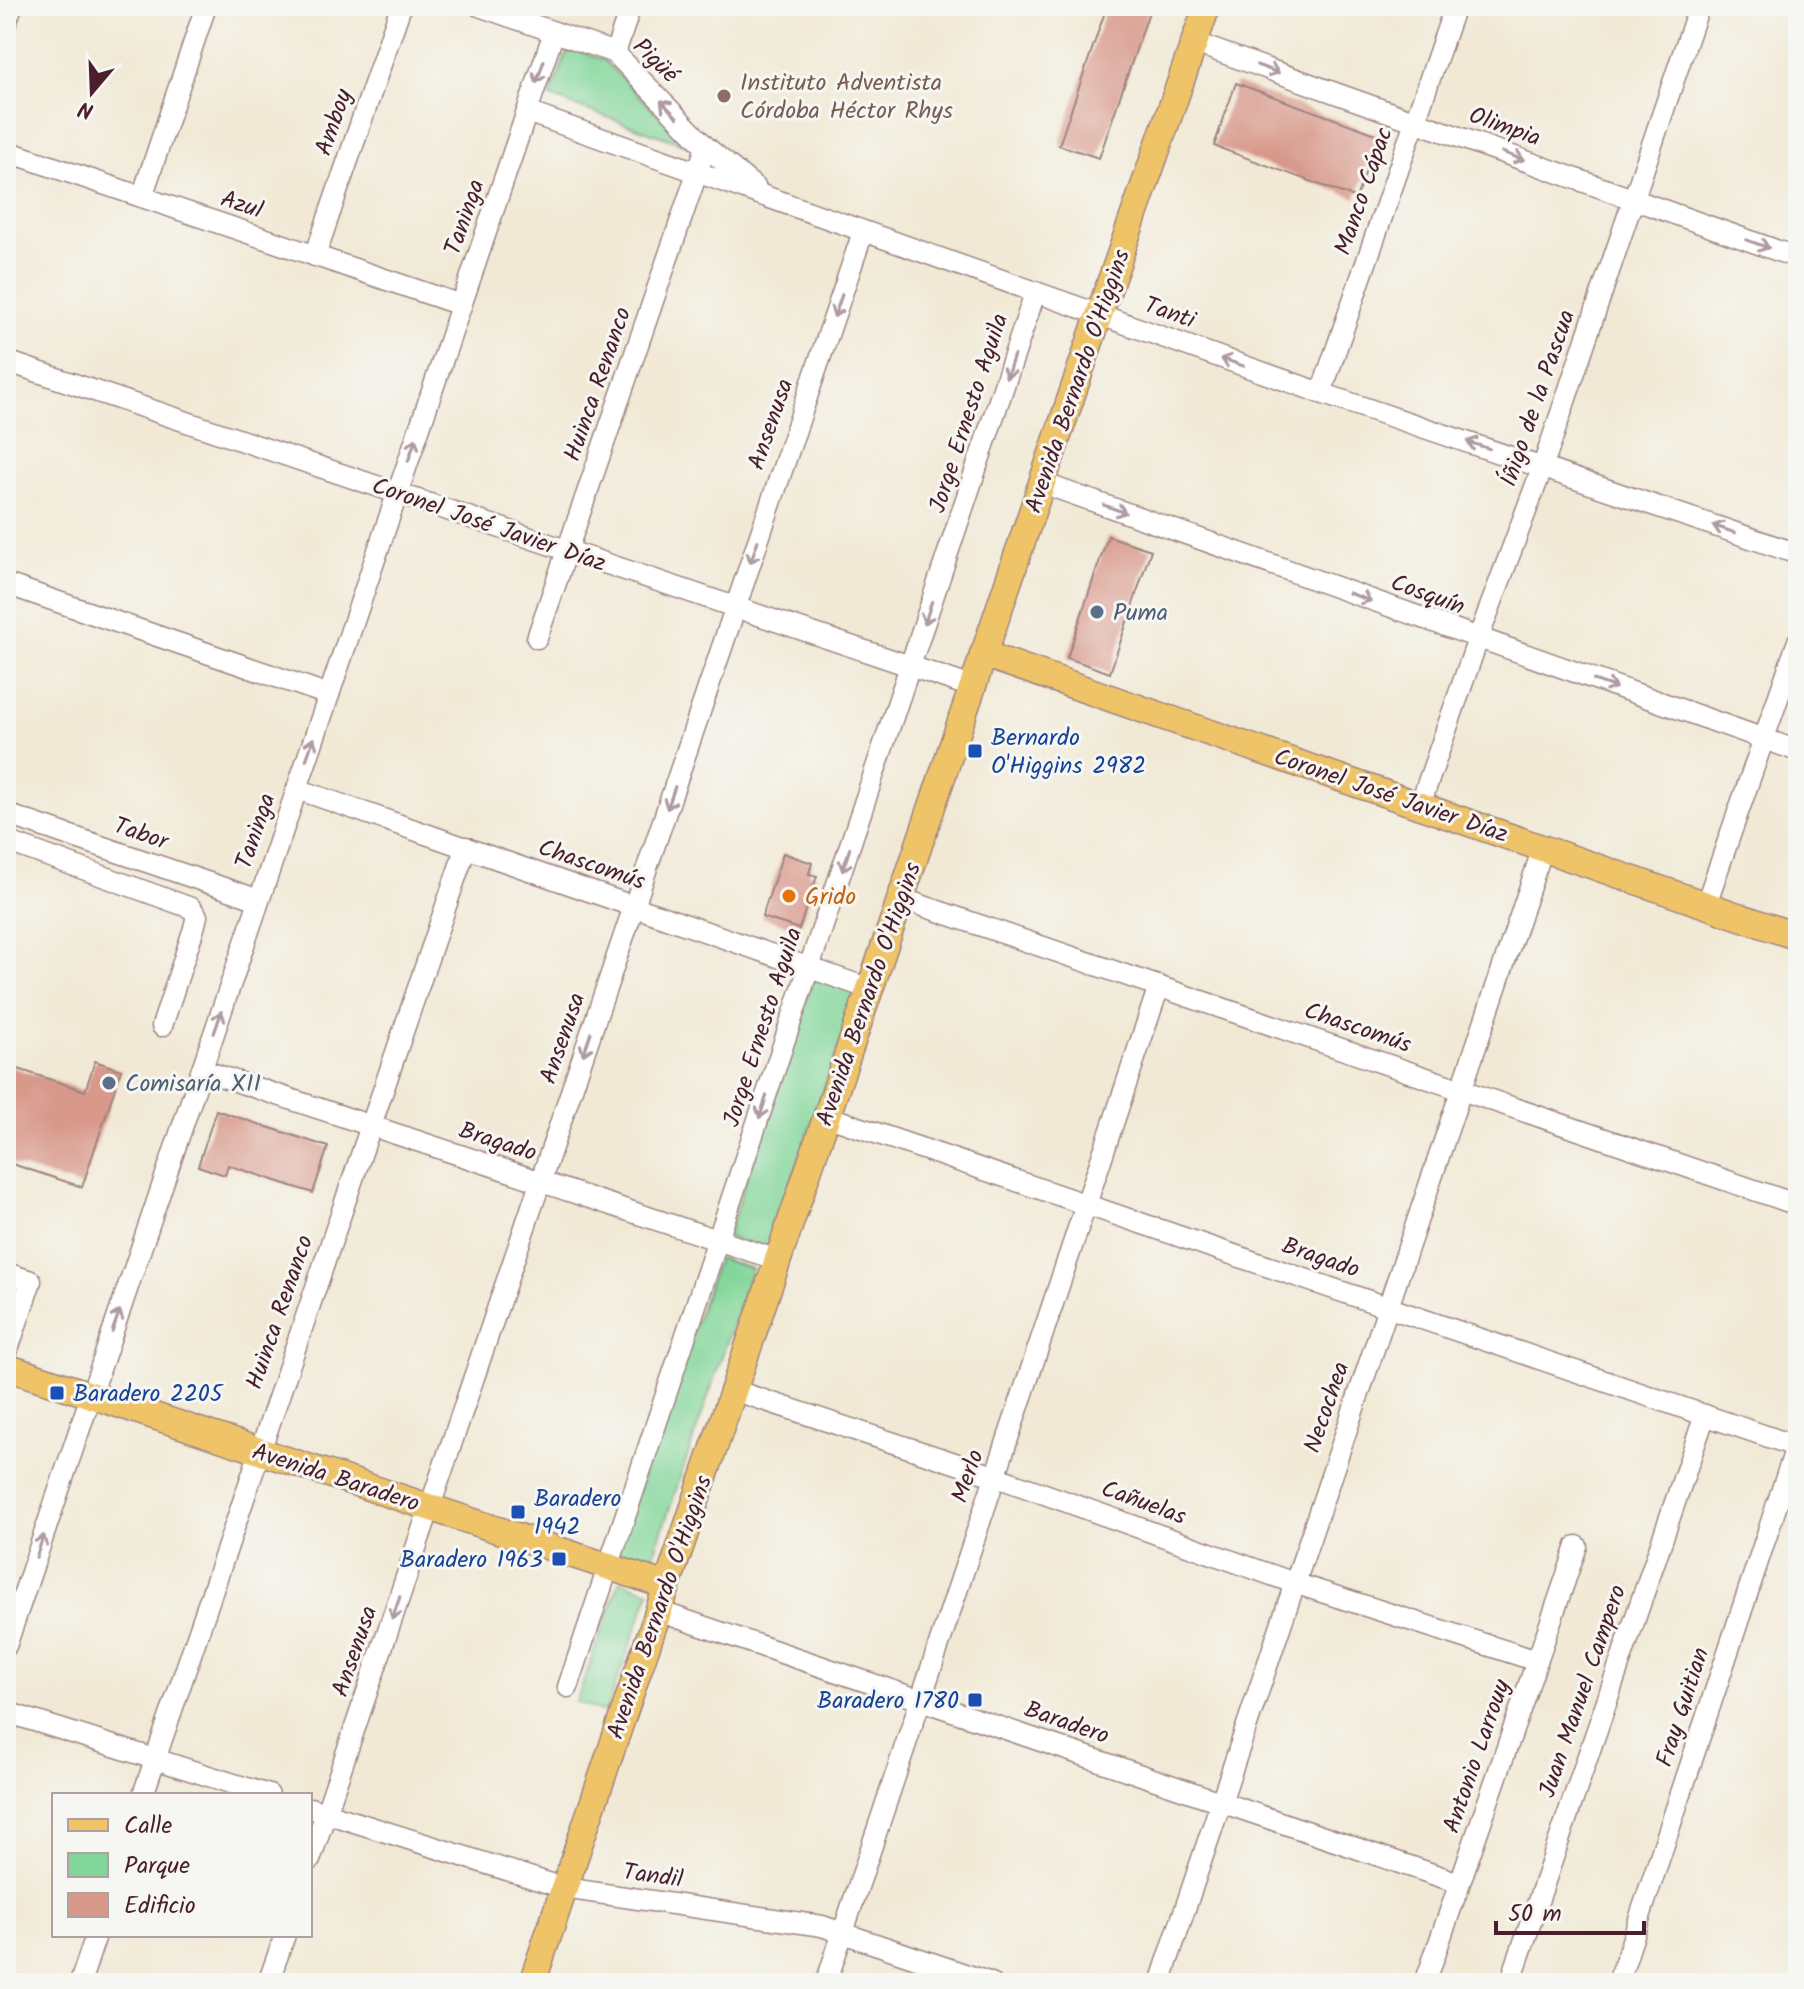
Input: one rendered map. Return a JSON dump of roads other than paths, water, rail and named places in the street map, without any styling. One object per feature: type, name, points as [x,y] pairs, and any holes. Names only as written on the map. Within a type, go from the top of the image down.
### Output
[{"type":"main road","name":"Avenida Bernardo O'Higgins","points":[[532,1983],[983,654],[1207,6]]},
{"type":"main road","name":"Coronel José Javier Díaz","points":[[983,654],[1798,937]]},
{"type":"main road","name":"Avenida Baradero","points":[[6,1367],[609,1565],[662,1598]]},
{"type":"street","points":[[6,23],[12,6]]},
{"type":"street","points":[[142,197],[206,6]]},
{"type":"street","name":"Amboy","points":[[315,256],[401,6]]},
{"type":"street","name":"Pigüé","points":[[479,6],[615,53],[706,147],[768,198]]},
{"type":"street","points":[[615,53],[631,6]]},
{"type":"street","name":"Manco Cápac","points":[[1321,393],[1455,6]]},
{"type":"street","name":"Íñigo de la Pascua","points":[[1420,805],[1543,466],[1631,199],[1699,6]]},
{"type":"street","name":"Taninga","points":[[6,1646],[554,32]]},
{"type":"street","name":"Olimpia","points":[[1195,43],[1798,258]]},
{"type":"street","name":"Tanti","points":[[527,112],[1321,393],[1798,554]]},
{"type":"street","name":"Huinca Renanco","points":[[537,638],[706,147]]},
{"type":"street","name":"Azul","points":[[6,151],[461,305]]},
{"type":"street","name":"Ansenusa","points":[[312,1848],[318,1810],[430,1508],[863,232]]},
{"type":"street","name":"Jorge Ernesto Aguila","points":[[568,1687],[1035,293]]},
{"type":"street","name":"Coronel José Javier Díaz","points":[[6,361],[972,687]]},
{"type":"street","name":"Cosquín","points":[[1042,483],[1798,751]]},
{"type":"street","points":[[7,586],[329,695]]},
{"type":"street","points":[[1706,904],[1798,641]]},
{"type":"street","name":"Chascomús","points":[[297,789],[870,989]]},
{"type":"street","name":"Tabor","points":[[6,814],[259,900]]},
{"type":"street","points":[[36,851],[43,827]]},
{"type":"street","points":[[6,841],[191,908],[197,916],[162,1026]]},
{"type":"street","name":"Huinca Renanco","points":[[144,1793],[466,847]]},
{"type":"street","name":"Necochea","points":[[1160,1983],[1543,848]]},
{"type":"street","name":"Chascomús","points":[[900,898],[1798,1205]]},
{"type":"street","name":"Merlo","points":[[826,1983],[1159,986]]},
{"type":"street","name":"Bragado","points":[[202,1070],[778,1260]]},
{"type":"street","name":"Bragado","points":[[826,1116],[1797,1447]]},
{"type":"street","points":[[6,1273],[31,1281],[6,1355]]},
{"type":"street","name":"Cañuelas","points":[[733,1390],[994,1476],[1294,1583],[1537,1661]]},
{"type":"street","name":"Juan Manuel Campero","points":[[1510,1983],[1705,1415]]},
{"type":"street","name":"Fray Guitian","points":[[1618,1983],[1797,1447]]},
{"type":"street","name":"Antonio Larrouy","points":[[1425,1983],[1577,1546]]},
{"type":"street","name":"Baradero","points":[[662,1598],[919,1699],[1459,1883]]},
{"type":"street","points":[[6,1712],[263,1793]]},
{"type":"street","name":"Tandil","points":[[318,1810],[564,1888],[822,1926],[991,1983]]},
{"type":"street","points":[[80,1983],[95,1937]]},
{"type":"street","points":[[268,1983],[284,1937]]},
{"type":"place","name":"Instituto Adventista Córdoba Héctor Rhys","points":[[724,96]]},
{"type":"place","name":"Puma","points":[[1097,612]]},
{"type":"place","name":"Bernardo O'Higgins 2982","points":[[975,751]]},
{"type":"place","name":"Grido","points":[[789,896]]},
{"type":"place","name":"Comisaría XII","points":[[109,1083]]},
{"type":"place","name":"Baradero 2205","points":[[57,1393]]},
{"type":"place","name":"Baradero 1942","points":[[518,1512]]},
{"type":"place","name":"Baradero 1963","points":[[559,1559]]},
{"type":"place","name":"Baradero 1780","points":[[975,1700]]}]
